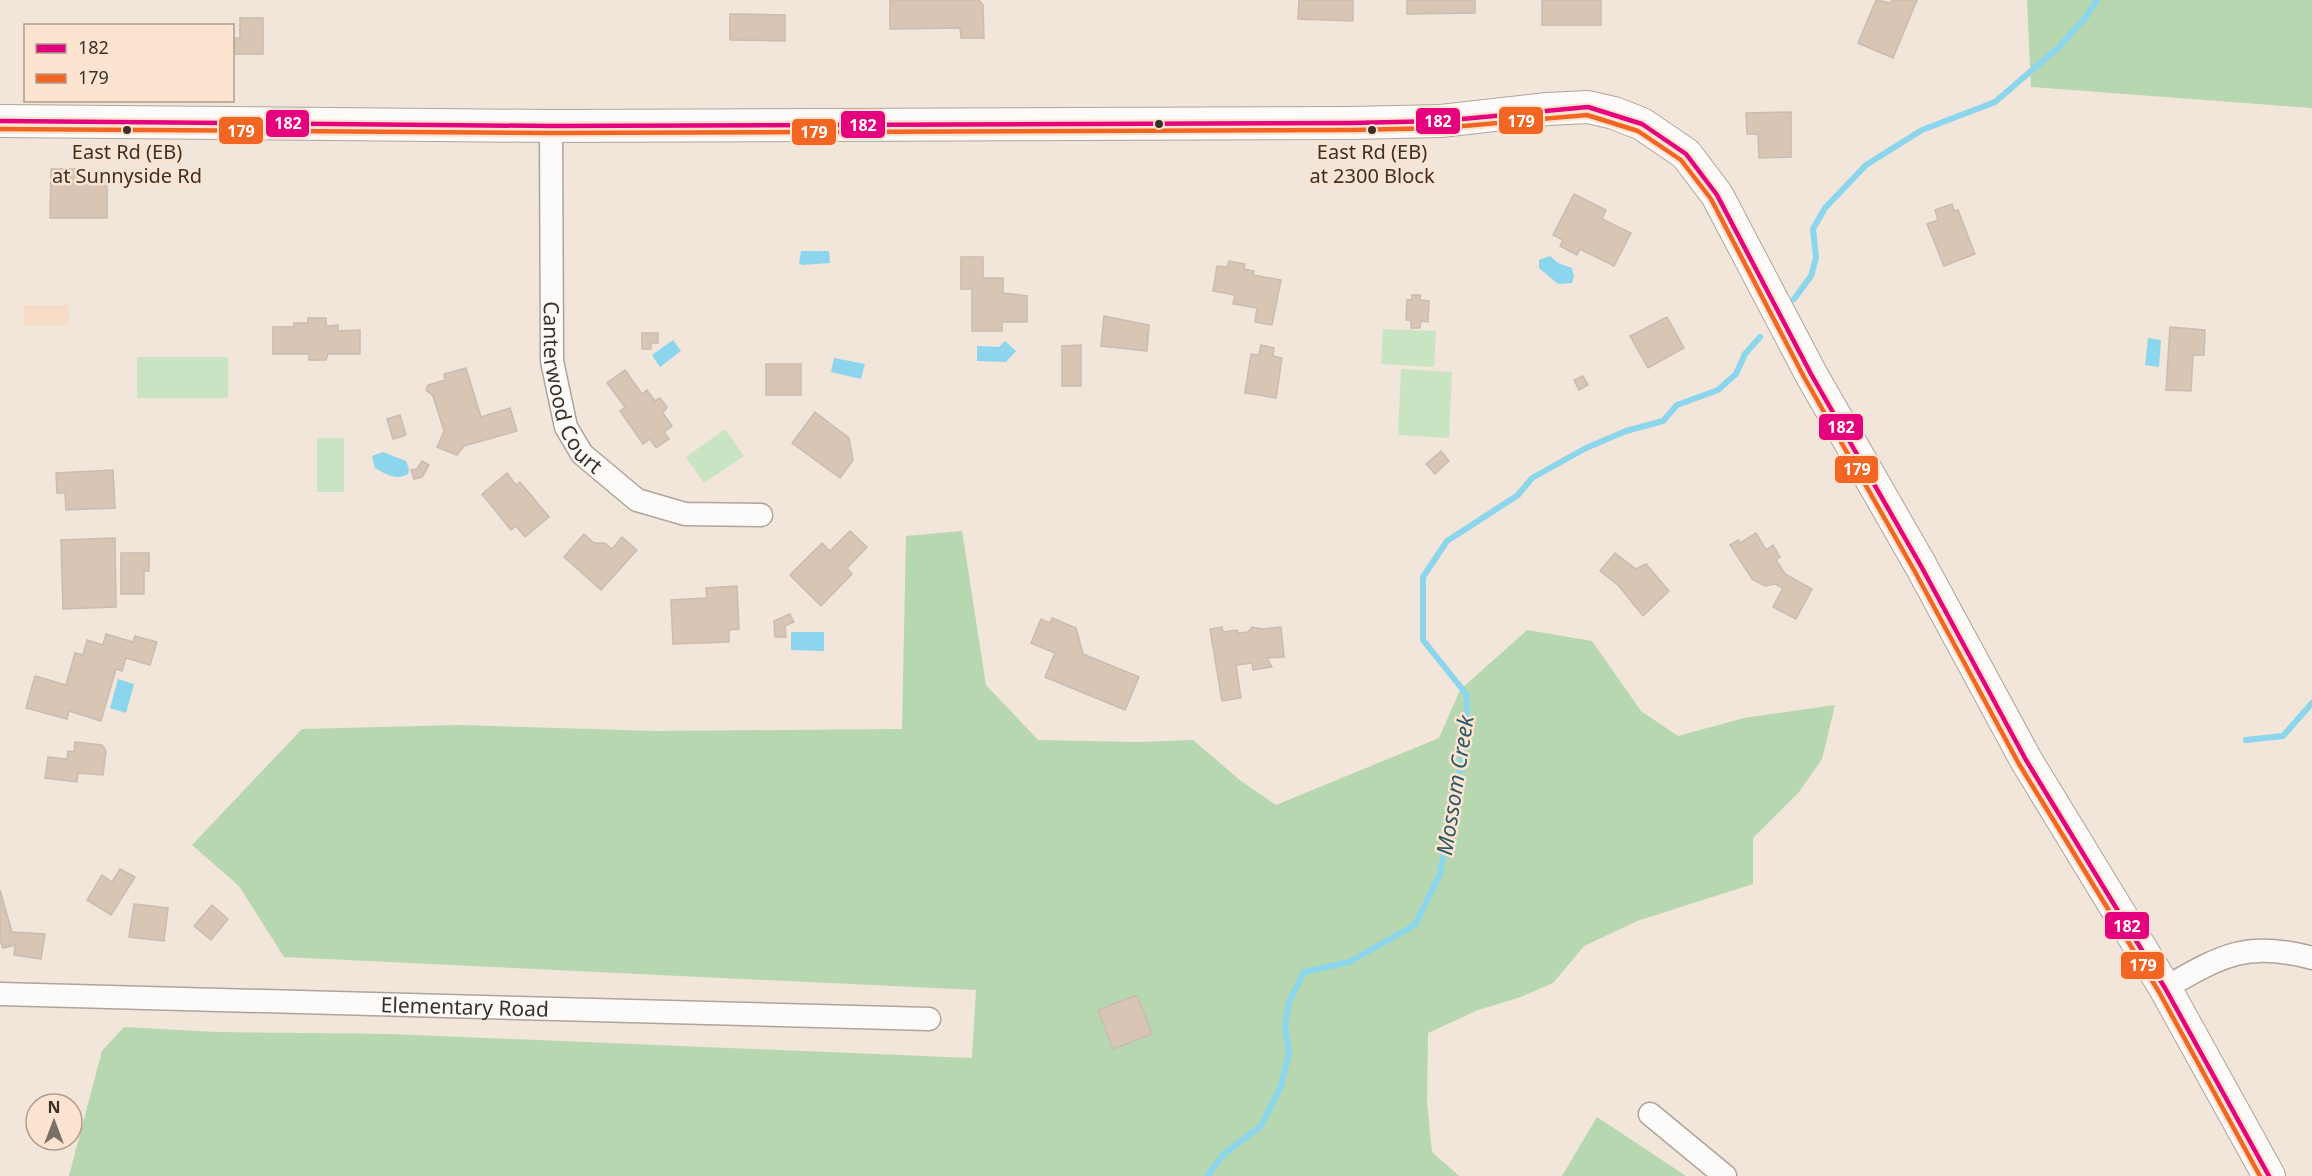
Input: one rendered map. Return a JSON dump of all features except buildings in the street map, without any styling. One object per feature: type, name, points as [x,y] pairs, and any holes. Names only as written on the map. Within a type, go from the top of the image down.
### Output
[{"type":"main road","points":[[0,121],[551,126],[1351,123],[1441,121],[1547,109],[1588,107],[1614,113],[1642,124],[1686,154],[1717,195],[1811,374],[1921,566],[2026,760],[2165,988],[2269,1176]]},
{"type":"street","name":"Canterwood Court","points":[[551,126],[552,361],[566,427],[582,454],[636,500],[685,514],[761,515]]},
{"type":"street","points":[[2165,988],[2224,956],[2245,951],[2261,948],[2286,951],[2312,958]]},
{"type":"street","name":"Elementary Road","points":[[0,994],[929,1019]]},
{"type":"street","points":[[1650,1114],[1725,1176]]},
{"type":"shaded area","points":[[24,305],[68,305],[69,325],[24,325]]},
{"type":"green space","points":[[2027,0],[2312,0],[2312,108],[2031,87]]},
{"type":"green space","points":[[1383,329],[1436,331],[1434,367],[1381,364]]},
{"type":"green space","points":[[137,357],[228,357],[228,398],[137,398]]},
{"type":"green space","points":[[1401,369],[1452,372],[1449,438],[1398,435]]},
{"type":"green space","points":[[725,429],[744,456],[704,483],[686,457]]},
{"type":"green space","points":[[317,438],[344,438],[344,492],[317,492]]},
{"type":"green space","points":[[962,531],[986,685],[1038,740],[1137,742],[1193,740],[1241,781],[1276,805],[1439,738],[1460,690],[1527,630],[1592,641],[1641,711],[1678,736],[1744,718],[1835,705],[1822,759],[1799,792],[1753,838],[1753,884],[1637,921],[1584,946],[1553,983],[1518,998],[1478,1010],[1428,1033],[1427,1102],[1432,1152],[1459,1176],[69,1176],[75,1152],[84,1152],[84,1119],[102,1051],[124,1027],[216,1032],[390,1034],[972,1058],[976,990],[284,957],[239,886],[192,845],[302,729],[458,725],[656,731],[902,729],[906,536]]},
{"type":"green space","points":[[1597,1117],[1686,1176],[1562,1176]]},
{"type":"water","points":[[801,251],[829,251],[830,263],[802,265],[799,263]]},
{"type":"water","points":[[1550,256],[1558,263],[1572,268],[1574,276],[1572,283],[1558,284],[1539,268],[1539,260]]},
{"type":"water","points":[[2148,338],[2161,340],[2159,367],[2145,365]]},
{"type":"water","points":[[673,340],[681,351],[660,367],[652,355]]},
{"type":"water","points":[[1005,341],[1016,351],[1006,362],[977,361],[977,346],[999,347]]},
{"type":"water","points":[[834,358],[865,364],[861,379],[831,372]]},
{"type":"water","points":[[383,452],[406,461],[408,474],[395,477],[375,468],[372,456]]},
{"type":"water","points":[[791,632],[824,632],[824,651],[791,650]]},
{"type":"water","points":[[118,679],[134,684],[126,713],[110,708]]},
{"type":"waterway","name":"Mossom Creek","points":[[1794,299],[1811,276],[1816,258],[1813,229],[1825,208],[1866,165],[1922,130],[1995,102],[2058,48],[2086,17],[2097,0]]},
{"type":"waterway","name":"Mossom Creek","points":[[1207,1176],[1224,1154],[1261,1126],[1281,1086],[1289,1053],[1285,1026],[1289,1002],[1304,972],[1349,962],[1415,925],[1440,874],[1467,732],[1467,695],[1423,640],[1423,577],[1447,541],[1518,495],[1532,478],[1586,448],[1626,431],[1663,421],[1677,405],[1718,390],[1736,374],[1745,354],[1760,337]]},
{"type":"waterway","points":[[2246,740],[2283,736],[2312,703]]},
{"type":"transit line","name":"182","points":[[0,121],[551,126],[1351,123],[1441,121],[1588,107],[1642,124],[1686,154],[1717,195],[1811,374],[1921,566],[2026,760],[2165,988],[2269,1176]]},
{"type":"transit line","name":"179","points":[[0,129],[551,133],[1351,130],[1441,128],[1587,115],[1638,131],[1681,160],[1711,199],[1804,377],[1914,570],[2019,764],[2159,992],[2260,1176]]},
{"type":"place","name":"East Rd (EB) at Sunnyside Rd","points":[[127,130]]},
{"type":"place","name":"East Rd (EB) at 2300 Block","points":[[1372,130]]}]
